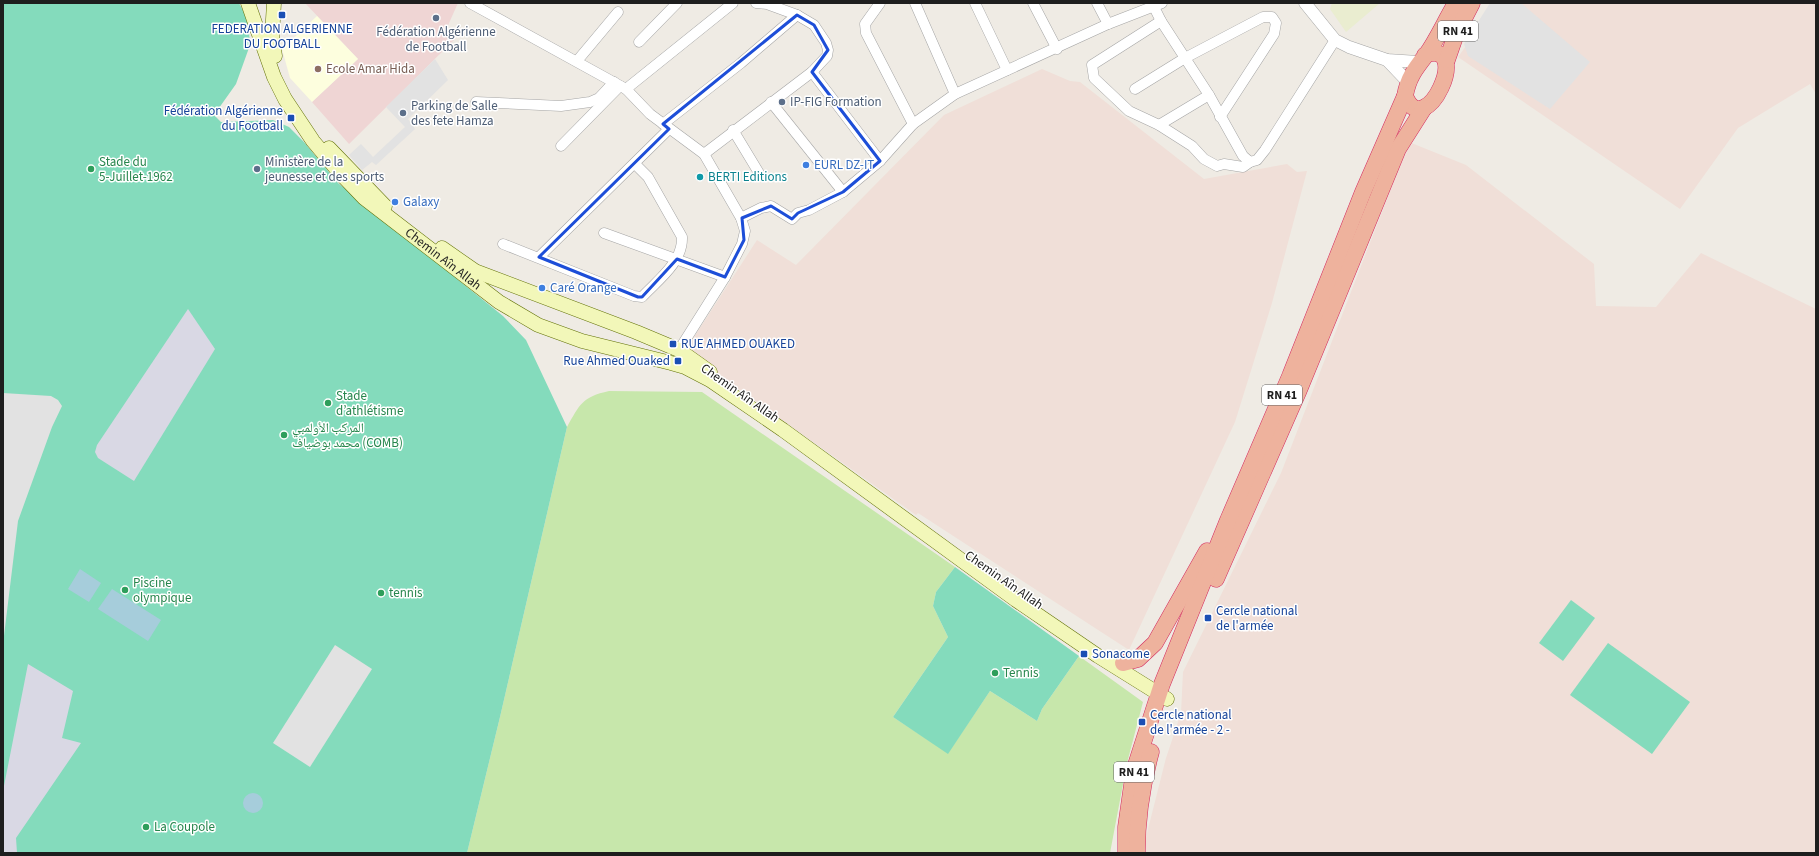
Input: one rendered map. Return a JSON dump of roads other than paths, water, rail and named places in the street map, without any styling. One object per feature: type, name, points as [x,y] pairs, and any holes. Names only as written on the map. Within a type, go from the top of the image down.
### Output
[{"type":"highway","name":"RN 41","points":[[1422,59],[1456,3]]},
{"type":"highway","name":"RN 41","points":[[1447,60],[1456,34],[1472,3]]},
{"type":"highway","points":[[1436,53],[1440,54],[1447,60],[1448,64],[1444,78],[1433,100],[1424,108],[1413,108],[1407,89],[1422,59],[1436,53]]},
{"type":"highway","name":"RN 41","points":[[1126,853],[1126,827],[1134,771],[1228,520],[1290,376],[1363,192],[1407,89]]},
{"type":"highway","name":"RN 41","points":[[1137,853],[1138,815],[1144,778],[1164,691],[1299,390],[1398,149],[1424,108]]},
{"type":"highway","points":[[1123,663],[1138,659],[1155,643],[1190,579],[1228,520]]},
{"type":"main road","name":"Chemin Aîn Allah","points":[[248,3],[274,77],[288,97],[328,146],[386,207],[475,271],[636,332],[679,350],[1164,691]]},
{"type":"main road","name":"Chemin Aîn Allah","points":[[273,5],[272,36],[274,54],[288,97],[313,141],[339,172],[364,198],[499,302],[538,325],[560,334],[671,363],[710,380],[783,430],[1016,600],[1164,691]]},
{"type":"main road","points":[[499,302],[506,284]]},
{"type":"main road","points":[[671,363],[679,350]]},
{"type":"street","points":[[470,3],[620,86],[666,126],[704,154],[745,226],[744,240],[725,277],[679,350]]},
{"type":"street","points":[[639,42],[677,3]]},
{"type":"street","points":[[476,102],[561,106],[590,102],[620,86],[733,3]]},
{"type":"street","points":[[704,154],[733,130],[812,72],[827,56],[828,50],[826,43],[814,25],[797,15],[767,4],[756,3]]},
{"type":"street","points":[[880,3],[865,24],[866,33],[914,124]]},
{"type":"street","points":[[915,3],[956,94]]},
{"type":"street","points":[[975,3],[1007,70]]},
{"type":"street","points":[[1033,3],[1057,49]]},
{"type":"street","points":[[1097,3],[1108,24]]},
{"type":"street","points":[[1305,3],[1335,40],[1348,47],[1387,60],[1422,59]]},
{"type":"street","points":[[741,218],[761,208],[771,206],[792,219],[798,213],[809,210],[843,192],[880,161],[914,124],[956,94],[1057,49],[1108,24],[1156,4],[1161,21],[1209,95],[1243,156],[1250,162]]},
{"type":"street","points":[[576,61],[618,12]]},
{"type":"street","points":[[539,257],[635,164],[666,126],[797,15]]},
{"type":"street","points":[[1135,89],[1185,58],[1263,17],[1269,16],[1275,19],[1277,26],[1274,34],[1220,117]]},
{"type":"street","points":[[1161,21],[1092,66],[1094,78],[1102,88],[1129,112],[1159,125],[1192,146],[1204,159],[1217,166],[1224,164],[1241,167],[1257,160],[1265,150],[1335,40]]},
{"type":"street","points":[[1387,60],[1407,89]]},
{"type":"street","points":[[812,72],[880,161]]},
{"type":"street","points":[[561,146],[620,86]]},
{"type":"street","points":[[1159,125],[1209,95]]},
{"type":"street","points":[[772,102],[843,192]]},
{"type":"street","points":[[733,130],[759,173]]},
{"type":"street","points":[[503,244],[634,296],[642,297],[677,259],[682,245],[682,237],[648,177],[635,164]]},
{"type":"street","points":[[604,233],[725,277]]},
{"type":"water","points":[[80,569],[101,583],[89,602],[68,589]]},
{"type":"water","points":[[112,589],[161,620],[148,641],[98,609]]},
{"type":"water","points":[[253,793],[260,796],[263,803],[260,810],[253,813],[246,810],[243,803],[246,796]]},
{"type":"place","name":"FEDERATION ALGERIENNE DU FOOTBALL","points":[[282,15]]},
{"type":"place","name":"Fédération Algérienne de Football","points":[[436,18]]},
{"type":"place","name":"Ecole Amar Hida","points":[[318,69]]},
{"type":"place","name":"IP-FIG Formation","points":[[782,102]]},
{"type":"place","name":"Parking de Salle des fete Hamza","points":[[403,113]]},
{"type":"place","name":"Fédération Algérienne du Football","points":[[291,118]]},
{"type":"place","name":"EURL DZ-IT","points":[[806,165]]},
{"type":"place","name":"Stade du 5-Juillet-1962","points":[[91,169]]},
{"type":"place","name":"Ministère de la jeunesse et des sports","points":[[257,169]]},
{"type":"place","name":"BERTI Editions","points":[[700,177]]},
{"type":"place","name":"Galaxy","points":[[395,202]]},
{"type":"place","name":"Caré Orange","points":[[542,288]]},
{"type":"place","name":"RUE AHMED OUAKED","points":[[673,344]]},
{"type":"place","name":"Rue Ahmed Ouaked","points":[[678,361]]},
{"type":"place","name":"Stade d’athlétisme","points":[[328,403]]},
{"type":"place","name":"المركب الأولمبي محمد بوضياف (COMB)","points":[[284,435]]},
{"type":"place","name":"Piscine olympique","points":[[125,590]]},
{"type":"place","name":"tennis","points":[[381,593]]},
{"type":"place","name":"Cercle national de l'armée","points":[[1208,618]]},
{"type":"place","name":"Sonacome","points":[[1084,654]]},
{"type":"place","name":"Tennis","points":[[995,673]]},
{"type":"place","name":"Cercle national de l'armée - 2 -","points":[[1142,722]]},
{"type":"place","name":"La Coupole","points":[[146,827]]}]
